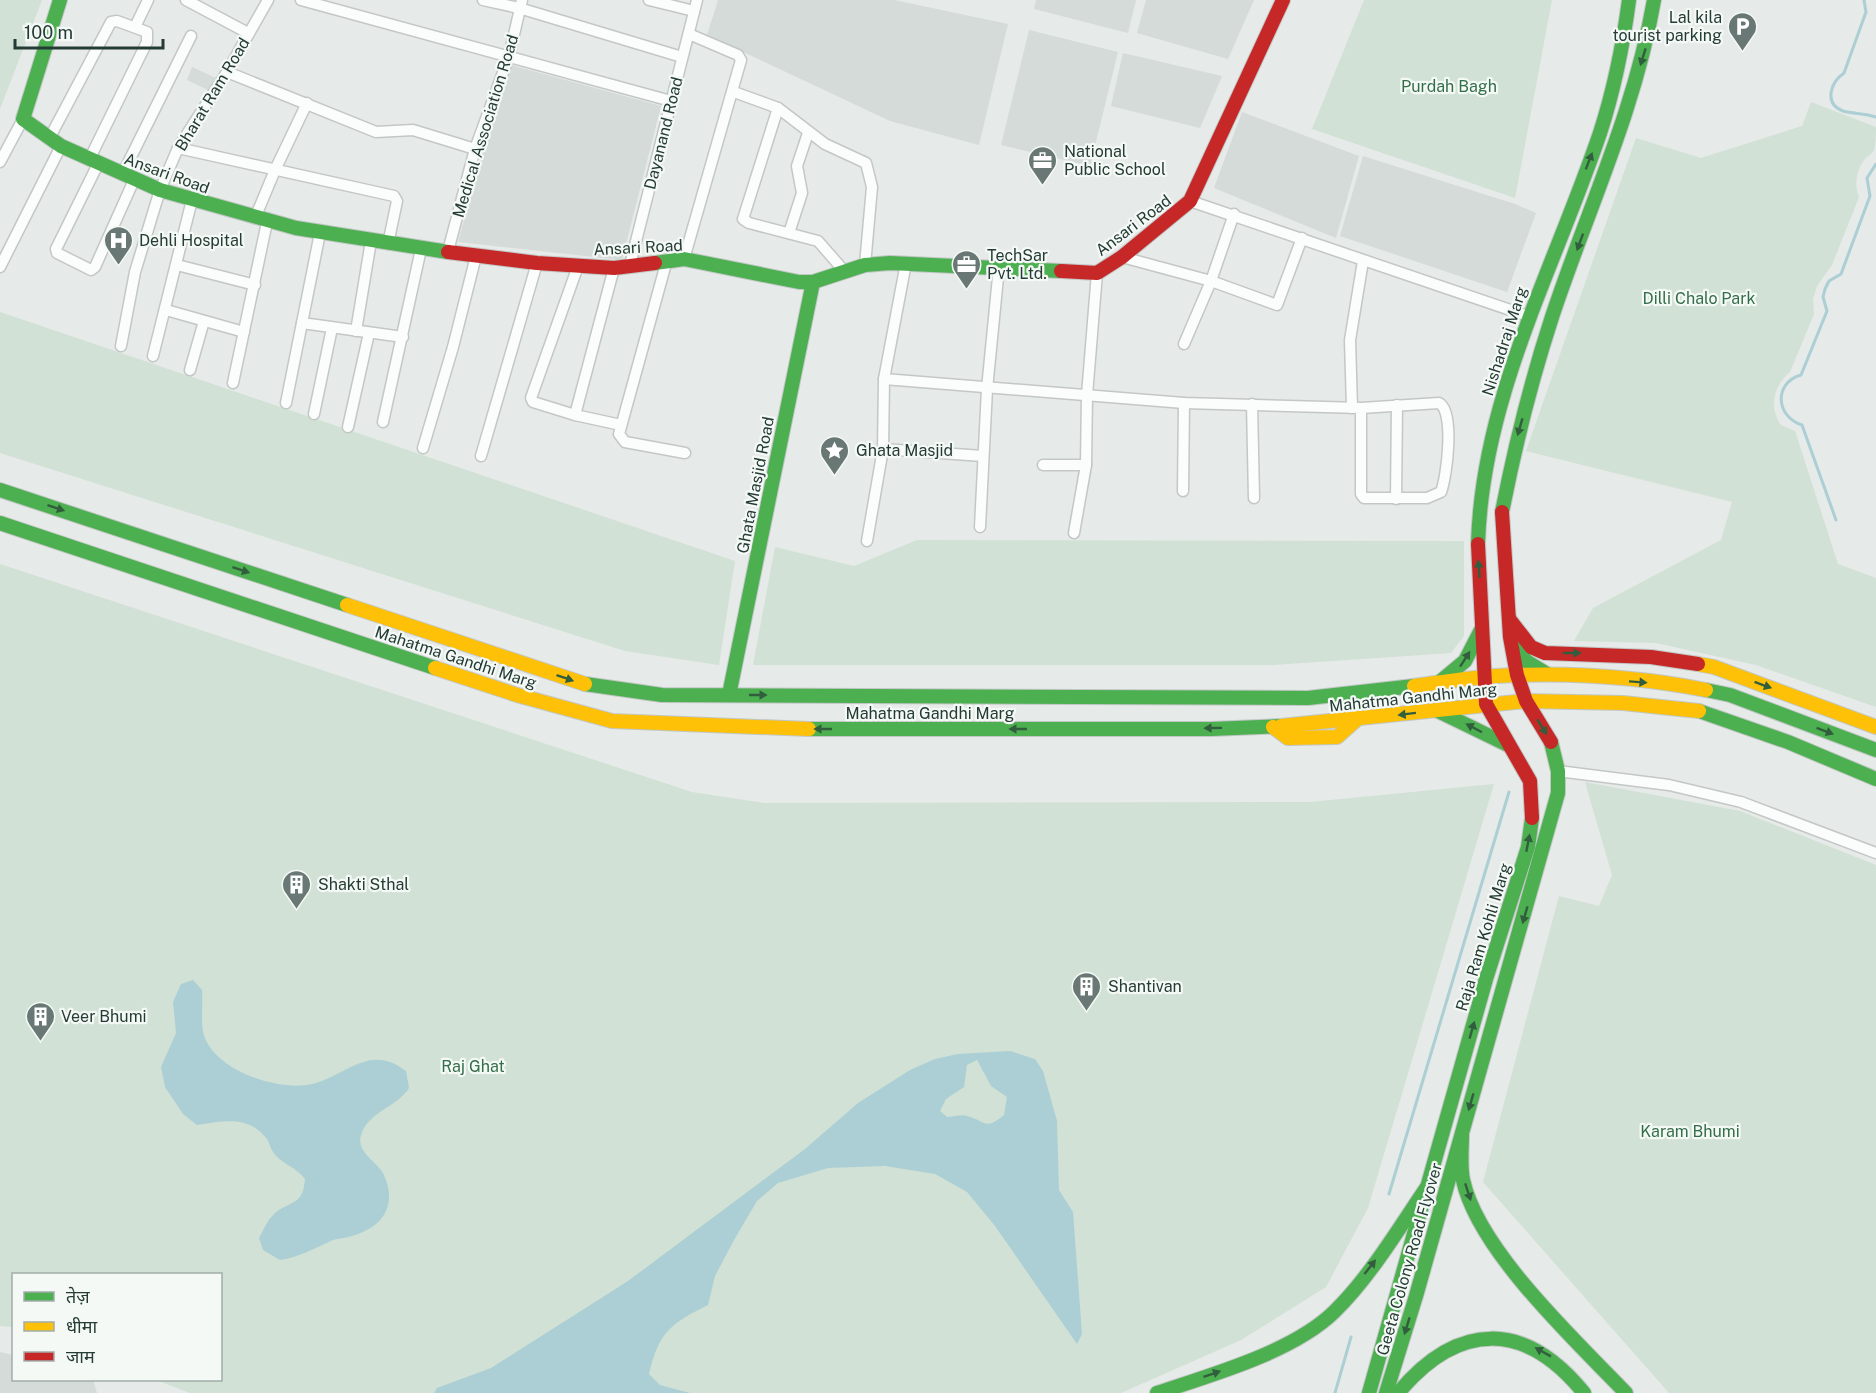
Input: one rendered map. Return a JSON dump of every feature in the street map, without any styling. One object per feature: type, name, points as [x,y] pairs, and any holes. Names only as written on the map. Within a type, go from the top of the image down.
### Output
[{"type":"main road","points":[[23,119],[60,0]]},
{"type":"main road","name":"Ansari Road","points":[[23,119],[55,142],[93,162],[160,190],[261,220],[371,242],[537,263],[614,268],[684,259],[786,280],[813,282],[865,265],[906,263],[1097,273],[1122,257],[1191,201],[1283,0]]},
{"type":"main road","name":"Nishadraj Marg","points":[[1486,704],[1478,552],[1479,509],[1491,435],[1528,316],[1600,132],[1623,44],[1629,0]]},
{"type":"main road","points":[[1516,675],[1510,637],[1501,515],[1516,440],[1552,317],[1620,135],[1647,46],[1654,0]]},
{"type":"main road","name":"Ghata Masjid Road","points":[[729,695],[813,282]]},
{"type":"main road","name":"Mahatma Gandhi Marg","points":[[0,490],[580,683],[663,695],[1308,698],[1485,677],[1550,675],[1673,684],[1731,696],[1876,750]]},
{"type":"main road","name":"Mahatma Gandhi Marg","points":[[0,523],[517,695],[612,721],[758,729],[1273,727],[1526,701],[1659,705],[1700,711],[1788,742],[1876,779]]},
{"type":"main road","points":[[1509,617],[1520,636],[1539,651]]},
{"type":"main road","points":[[1438,683],[1465,661],[1482,627]]},
{"type":"main road","points":[[1510,637],[1519,654],[1532,666],[1550,675]]},
{"type":"main road","points":[[1519,654],[1539,651],[1689,661],[1714,667],[1876,727]]},
{"type":"main road","points":[[1615,680],[1617,655]]},
{"type":"main road","name":"Raja Ram Kohli Marg","points":[[1462,1134],[1553,818],[1557,794],[1558,771],[1547,733],[1526,701],[1516,675]]},
{"type":"main road","name":"Raja Ram Kohli Marg","points":[[1427,1187],[1486,979],[1528,847],[1532,820],[1530,781],[1486,704]]},
{"type":"main road","points":[[1437,710],[1510,747]]},
{"type":"main road","points":[[1462,1134],[1463,1179],[1475,1214],[1499,1253],[1626,1393]]},
{"type":"main road","name":"Geeta Colony Road Flyover","points":[[1386,1393],[1462,1134]]},
{"type":"main road","points":[[1156,1393],[1220,1372],[1297,1339],[1334,1312],[1379,1256],[1427,1187]]},
{"type":"main road","name":"Geeta Colony Road Flyover","points":[[1369,1393],[1427,1187]]},
{"type":"main road","points":[[1398,1393],[1414,1371],[1438,1352],[1466,1341],[1497,1338],[1527,1344],[1547,1354],[1565,1368],[1584,1393]]},
{"type":"street","points":[[135,27],[148,0]]},
{"type":"street","points":[[186,0],[248,33]]},
{"type":"street","name":"Bharat Ram Road","points":[[121,346],[135,272],[160,190],[178,148],[227,72],[268,0]]},
{"type":"street","points":[[301,0],[671,101]]},
{"type":"street","points":[[483,0],[520,4],[682,57]]},
{"type":"street","points":[[649,0],[695,6]]},
{"type":"street","name":"Medical Association Road","points":[[448,251],[475,149],[509,56],[520,4]]},
{"type":"street","name":"Dayanand Road","points":[[630,265],[695,6]]},
{"type":"street","points":[[0,267],[111,22],[117,21],[148,34],[147,42],[56,249],[57,254],[91,270],[95,267],[128,177],[191,36]]},
{"type":"street","points":[[684,259],[734,92],[741,56],[689,34]]},
{"type":"street","points":[[227,72],[376,132],[413,130],[475,149]]},
{"type":"street","points":[[734,92],[778,108],[808,133],[825,144],[862,161],[868,167],[872,187],[865,265]]},
{"type":"street","points":[[233,383],[255,285],[261,220],[274,170],[307,103]]},
{"type":"street","points":[[778,108],[743,219],[818,241],[845,272]]},
{"type":"street","points":[[0,162],[23,119]]},
{"type":"street","points":[[789,233],[802,193],[797,166],[808,133]]},
{"type":"street","points":[[178,148],[394,196],[397,201],[388,244]]},
{"type":"street","points":[[153,356],[192,200]]},
{"type":"street","points":[[1191,201],[1528,316]]},
{"type":"street","points":[[1184,344],[1211,281],[1234,214]]},
{"type":"street","points":[[286,403],[320,233]]},
{"type":"street","points":[[1122,257],[1211,281],[1277,305],[1302,238]]},
{"type":"street","points":[[356,331],[371,242]]},
{"type":"street","points":[[383,422],[421,249]]},
{"type":"street","points":[[423,448],[453,347],[476,256]]},
{"type":"street","points":[[667,260],[619,434],[624,442],[685,453]]},
{"type":"street","points":[[884,379],[1184,403],[1357,408],[1439,403],[1447,411],[1448,449],[1441,492],[1427,498],[1369,500],[1361,494],[1357,408],[1350,340],[1364,261]]},
{"type":"street","points":[[481,456],[537,263]]},
{"type":"street","points":[[867,541],[883,449],[884,379],[906,263]]},
{"type":"street","points":[[177,265],[255,285]]},
{"type":"street","points":[[578,266],[531,398],[533,402],[575,415],[621,425]]},
{"type":"street","points":[[980,527],[987,389],[999,267]]},
{"type":"street","points":[[575,415],[614,268]]},
{"type":"street","points":[[1074,533],[1086,465],[1088,395],[1097,273]]},
{"type":"street","points":[[166,310],[244,332]]},
{"type":"street","points":[[190,370],[204,321]]},
{"type":"street","points":[[302,323],[403,337]]},
{"type":"street","points":[[314,414],[332,327]]},
{"type":"street","points":[[348,427],[369,333]]},
{"type":"street","points":[[1182,491],[1184,403]]},
{"type":"street","points":[[1252,404],[1254,498]]},
{"type":"street","points":[[1396,499],[1397,405]]},
{"type":"street","points":[[883,449],[983,456]]},
{"type":"street","points":[[1043,465],[1086,465]]},
{"type":"street","points":[[1558,771],[1669,785],[1741,802],[1876,853]]},
{"type":"shaded area","points":[[718,0],[894,0],[1008,24],[979,145],[890,121],[707,35]]},
{"type":"shaded area","points":[[1036,0],[1136,0],[1128,33],[1034,9]]},
{"type":"shaded area","points":[[1146,0],[1254,0],[1228,59],[1137,33]]},
{"type":"shaded area","points":[[1029,30],[1118,52],[1090,166],[1001,145]]},
{"type":"shaded area","points":[[1123,53],[1222,76],[1200,128],[1111,106]]},
{"type":"shaded area","points":[[507,64],[661,106],[622,260],[458,242]]},
{"type":"shaded area","points":[[192,67],[216,78],[210,91],[187,80]]},
{"type":"shaded area","points":[[1242,112],[1359,156],[1336,238],[1214,188]]},
{"type":"shaded area","points":[[1363,156],[1515,204],[1536,213],[1507,292],[1340,236]]},
{"type":"shaded area","points":[[0,1352],[12,1355],[12,1381],[93,1381],[97,1393],[0,1393]]},
{"type":"green space","points":[[0,0],[42,0],[0,109]]},
{"type":"green space","name":"Purdah Bagh","points":[[1364,0],[1552,0],[1515,198],[1312,129]]},
{"type":"green space","name":"Dilli Chalo Park","points":[[1811,102],[1876,127],[1876,141],[1873,152],[1864,160],[1859,169],[1856,183],[1859,197],[1832,265],[1817,286],[1813,299],[1814,314],[1790,372],[1780,383],[1774,404],[1781,425],[1795,431],[1838,564],[1876,578],[1876,707],[1756,665],[1656,643],[1574,641],[1593,608],[1721,540],[1732,502],[1526,451],[1636,138],[1701,158],[1802,126]]},
{"type":"green space","points":[[0,312],[735,561],[719,665],[625,651],[0,453]]},
{"type":"green space","points":[[917,540],[1464,541],[1464,636],[1451,653],[1273,665],[753,665],[775,547],[854,566]]},
{"type":"green space","name":"Raj Ghat","points":[[0,564],[692,792],[764,803],[1310,802],[1494,784],[1368,1208],[1326,1287],[1241,1340],[1121,1393],[190,1393],[159,1381],[222,1381],[222,1273],[12,1273],[12,1327],[0,1326]]},
{"type":"green space","name":"Karam Bhumi","points":[[1585,782],[1740,811],[1876,865],[1876,1393],[1669,1393],[1483,1182],[1559,896],[1599,906],[1612,875]]},
{"type":"water","points":[[193,980],[202,990],[203,1032],[209,1045],[232,1067],[248,1075],[282,1085],[298,1086],[325,1080],[369,1060],[393,1063],[406,1071],[409,1088],[404,1095],[376,1115],[361,1135],[361,1146],[383,1173],[389,1196],[384,1214],[370,1228],[287,1259],[280,1260],[263,1250],[259,1238],[267,1223],[275,1213],[298,1199],[305,1179],[276,1156],[260,1131],[244,1123],[226,1121],[197,1125],[183,1114],[165,1087],[161,1067],[176,1033],[173,1002],[181,984]]},
{"type":"water","points":[[1010,1051],[1035,1059],[1043,1071],[1057,1121],[1059,1190],[1073,1212],[1082,1334],[1077,1344],[995,1226],[967,1192],[935,1174],[885,1166],[828,1168],[778,1183],[757,1201],[715,1276],[708,1305],[675,1324],[662,1339],[649,1374],[660,1385],[690,1393],[434,1393],[437,1388],[491,1368],[628,1281],[805,1149],[858,1103],[910,1070],[935,1059],[958,1054]],"holes":[[[977,1060],[991,1086],[1007,1097],[1004,1115],[993,1123],[989,1124],[965,1115],[947,1117],[940,1111],[946,1099],[964,1087],[967,1065]]]},
{"type":"waterway","points":[[1864,0],[1866,12],[1844,73],[1833,87],[1831,98],[1833,103],[1843,111],[1876,117]]},
{"type":"waterway","points":[[1836,520],[1802,425],[1787,415],[1781,400],[1786,385],[1801,375],[1827,311],[1823,297],[1825,289],[1829,281],[1841,274],[1870,196],[1867,178],[1876,164]]},
{"type":"waterway","points":[[1389,1194],[1509,792]]},
{"type":"waterway","points":[[1335,1393],[1351,1337]]},
{"type":"traffic: fast","points":[[60,0],[23,119],[61,146],[160,190],[296,228],[448,252]]},
{"type":"traffic: fast","points":[[1478,544],[1483,490],[1492,437],[1506,386],[1523,335],[1600,133],[1618,67],[1629,0]]},
{"type":"traffic: fast","points":[[1502,512],[1537,365],[1566,277],[1623,121],[1646,41],[1654,0]]},
{"type":"traffic: fast","points":[[655,263],[684,259],[799,282],[813,282],[865,265],[890,263],[1061,271]]},
{"type":"traffic: fast","points":[[729,695],[813,282]]},
{"type":"traffic: fast","points":[[0,490],[347,605]]},
{"type":"traffic: fast","points":[[0,523],[435,668]]},
{"type":"traffic: fast","points":[[1441,681],[1465,661],[1482,628]]},
{"type":"traffic: fast","points":[[1513,642],[1526,661],[1547,674]]},
{"type":"traffic: fast","points":[[585,684],[662,695],[1308,698],[1414,686]]},
{"type":"traffic: fast","points":[[1706,690],[1730,695],[1876,750]]},
{"type":"traffic: fast","points":[[1438,711],[1508,745]]},
{"type":"traffic: fast","points":[[1699,711],[1788,742],[1876,779]]},
{"type":"traffic: fast","points":[[809,729],[1211,729],[1281,726]]},
{"type":"traffic: fast","points":[[1386,1393],[1416,1296],[1558,793],[1558,771],[1551,742]]},
{"type":"traffic: fast","points":[[1369,1393],[1486,979],[1528,847],[1532,818]]},
{"type":"traffic: fast","points":[[1462,1134],[1463,1180],[1472,1207],[1488,1236],[1531,1293],[1626,1393]]},
{"type":"traffic: fast","points":[[1157,1393],[1250,1361],[1297,1339],[1317,1326],[1334,1312],[1360,1283],[1384,1252],[1427,1187]]},
{"type":"traffic: fast","points":[[1398,1393],[1421,1369],[1444,1352],[1468,1342],[1491,1339],[1515,1342],[1538,1352],[1562,1369],[1584,1393]]},
{"type":"traffic: slow","points":[[347,605],[585,684]]},
{"type":"traffic: slow","points":[[1698,664],[1714,667],[1876,727]]},
{"type":"traffic: slow","points":[[435,668],[517,695],[612,721],[809,729]]},
{"type":"traffic: slow","points":[[1414,686],[1486,677],[1575,675],[1628,679],[1706,690]]},
{"type":"traffic: slow","points":[[1281,726],[1526,701],[1623,703],[1699,711]]},
{"type":"traffic: slow","points":[[1273,727],[1288,738],[1337,737],[1356,720]]},
{"type":"traffic: jam","points":[[1061,271],[1097,273],[1122,257],[1190,201],[1283,0]]},
{"type":"traffic: jam","points":[[448,252],[537,263],[614,268],[655,263]]},
{"type":"traffic: jam","points":[[1502,512],[1510,637],[1517,675],[1526,701],[1551,742]]},
{"type":"traffic: jam","points":[[1478,544],[1486,704],[1530,781],[1532,818]]},
{"type":"traffic: jam","points":[[1510,620],[1531,647],[1545,653],[1651,657],[1698,664]]},
{"type":"place","name":"Lal kila tourist parking","points":[[1743,52]]},
{"type":"place","name":"National Public School","points":[[1043,186]]},
{"type":"place","name":"Dehli Hospital","points":[[118,266]]},
{"type":"place","name":"TechSar Pvt. Ltd.","points":[[966,290]]},
{"type":"place","name":"Ghata Masjid","points":[[835,476]]},
{"type":"place","name":"Shakti Sthal","points":[[297,910]]},
{"type":"place","name":"Shantivan","points":[[1087,1012]]},
{"type":"place","name":"Veer Bhumi","points":[[40,1042]]}]
